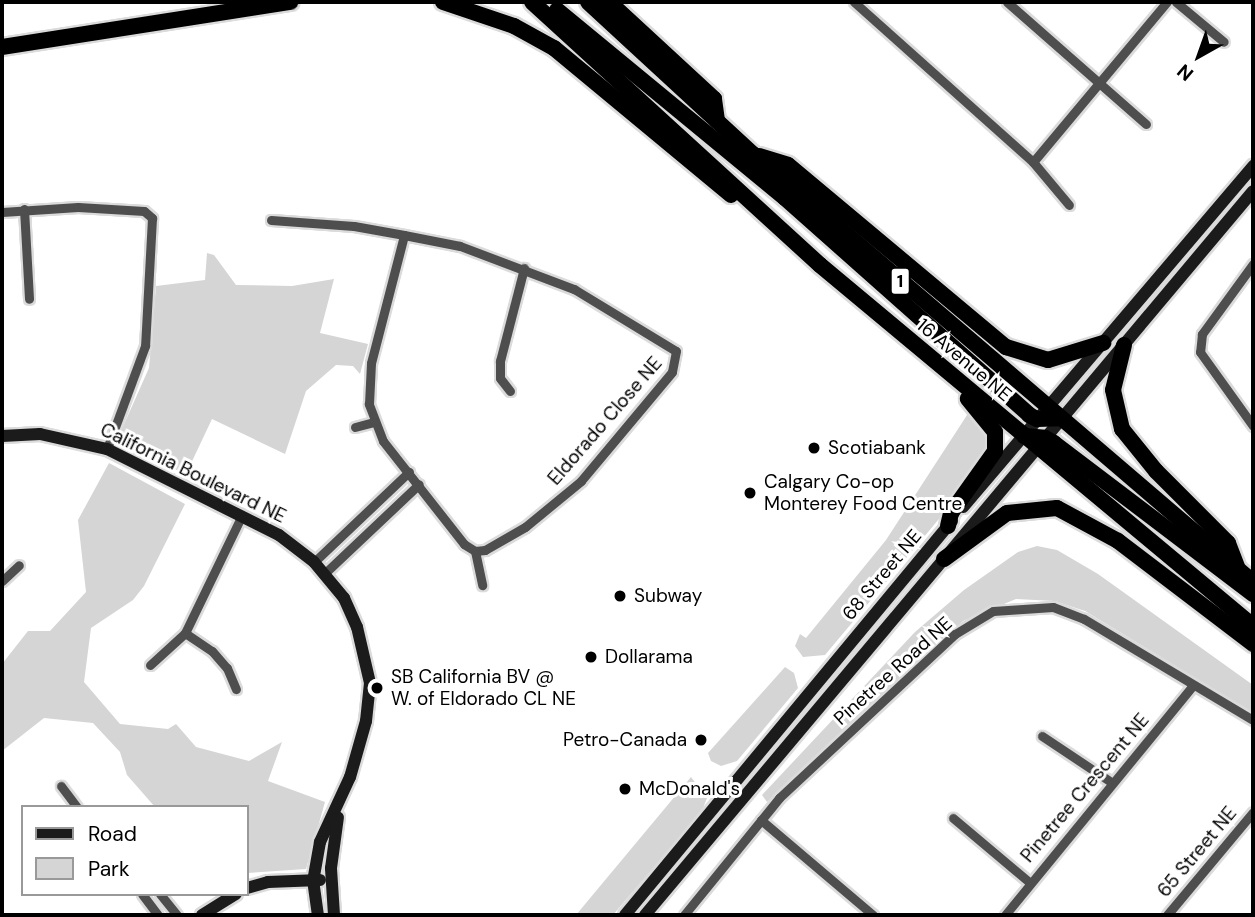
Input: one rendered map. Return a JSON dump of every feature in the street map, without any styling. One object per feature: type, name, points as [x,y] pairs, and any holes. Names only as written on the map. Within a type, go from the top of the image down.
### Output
[{"type":"highway","points":[[2,47],[291,2]]},
{"type":"highway","points":[[443,2],[514,26],[554,48],[744,207],[782,229]]},
{"type":"highway","name":"16 Avenue NE","points":[[533,2],[782,229],[954,380],[1024,436]]},
{"type":"highway","points":[[545,2],[676,105],[1042,413],[1061,418],[1253,582]]},
{"type":"highway","name":"16 Avenue NE","points":[[588,2],[1042,413]]},
{"type":"highway","points":[[608,2],[714,99],[717,121]]},
{"type":"highway","points":[[753,154],[788,165],[1006,347],[1048,360],[1103,343]]},
{"type":"highway","points":[[1125,345],[1113,390],[1122,429],[1148,464],[1228,543],[1237,569]]},
{"type":"highway","points":[[948,526],[951,513],[992,460],[996,438],[954,380]]},
{"type":"highway","points":[[1024,436],[1041,443],[1253,594]]},
{"type":"highway","points":[[1041,443],[1253,626]]},
{"type":"highway","points":[[944,559],[1007,513],[1057,508],[1118,541],[1253,644]]},
{"type":"main road","name":"68 Street NE","points":[[625,915],[1042,413],[1253,166]]},
{"type":"main road","name":"68 Street NE","points":[[645,915],[1253,191]]},
{"type":"main road","name":"California Boulevard NE","points":[[2,436],[40,434],[107,449],[279,535],[314,562],[344,598],[357,627],[370,683],[366,721],[342,800],[331,880],[334,915]]},
{"type":"main road","name":"California Boulevard NE","points":[[318,915],[313,880],[320,842],[342,800]]},
{"type":"main road","points":[[248,888],[331,880]]},
{"type":"main road","points":[[202,915],[233,896]]},
{"type":"street","points":[[854,2],[1033,162],[1069,205]]},
{"type":"street","points":[[1007,2],[1146,124]]},
{"type":"street","points":[[1033,162],[1167,2]]},
{"type":"street","points":[[1176,2],[1224,42]]},
{"type":"street","points":[[24,209],[29,299]]},
{"type":"street","points":[[2,212],[24,209],[144,211],[152,218],[145,346],[107,449]]},
{"type":"street","name":"Eldorado Close NE","points":[[271,220],[404,235],[460,246],[574,289],[676,351],[677,364],[560,501],[496,544],[475,551]]},
{"type":"street","points":[[404,235],[371,363],[369,404],[383,441],[464,544],[475,551],[482,585]]},
{"type":"street","points":[[1253,264],[1202,334],[1200,352],[1253,426]]},
{"type":"street","points":[[510,391],[500,378],[500,361],[524,268]]},
{"type":"street","points":[[355,427],[374,422]]},
{"type":"street","points":[[314,562],[410,472]]},
{"type":"street","points":[[325,573],[419,484]]},
{"type":"street","points":[[150,665],[185,632],[241,517]]},
{"type":"street","points":[[2,581],[19,565]]},
{"type":"street","name":"Pinetree Road NE","points":[[684,915],[761,820],[955,634],[993,611],[1053,607],[1084,618],[1253,720]]},
{"type":"street","points":[[185,632],[227,667],[236,690]]},
{"type":"street","name":"Pinetree Crescent NE","points":[[1005,915],[1029,882],[1193,685]]},
{"type":"street","points":[[1042,736],[1111,782]]},
{"type":"street","points":[[61,786],[75,805]]},
{"type":"street","name":"65 Street NE","points":[[1167,915],[1253,812]]},
{"type":"street","points":[[953,818],[1029,882]]},
{"type":"street","points":[[761,820],[873,915]]},
{"type":"street","points":[[144,896],[158,915]]},
{"type":"street","points":[[162,896],[177,915]]},
{"type":"green space","points":[[207,253],[214,255],[236,285],[292,286],[334,279],[320,333],[368,344],[360,374],[353,366],[336,365],[306,391],[285,454],[212,419],[186,474],[128,449],[121,431],[149,368],[156,286],[205,280]]},
{"type":"green space","points":[[969,412],[986,428],[990,443],[980,470],[825,655],[803,657],[795,646],[800,634],[806,638],[886,540]]},
{"type":"green space","points":[[109,463],[185,504],[144,586],[133,600],[91,628],[84,682],[120,724],[168,729],[176,724],[196,747],[249,761],[282,742],[268,781],[325,802],[306,869],[248,873],[248,805],[153,805],[127,775],[120,752],[93,723],[44,718],[2,751],[2,664],[28,631],[50,631],[86,592],[78,520]]},
{"type":"green space","points":[[1037,546],[1057,550],[1098,574],[1253,685],[1253,713],[1085,611],[1054,601],[1016,599],[963,621],[767,802],[762,795],[915,632],[964,590],[1018,552]]},
{"type":"green space","points":[[785,667],[794,673],[798,688],[737,761],[721,766],[711,761],[708,753]]},
{"type":"green space","points":[[691,777],[707,798],[702,811],[613,915],[576,915]]},
{"type":"place","name":"Scotiabank","points":[[814,448]]},
{"type":"place","name":"Calgary Co-op Monterey Food Centre","points":[[750,493]]},
{"type":"place","name":"Subway","points":[[620,596]]},
{"type":"place","name":"Dollarama","points":[[591,657]]},
{"type":"place","name":"SB California BV @ W. of Eldorado CL NE","points":[[377,688]]},
{"type":"place","name":"Petro-Canada","points":[[701,740]]},
{"type":"place","name":"McDonald's","points":[[625,789]]}]
